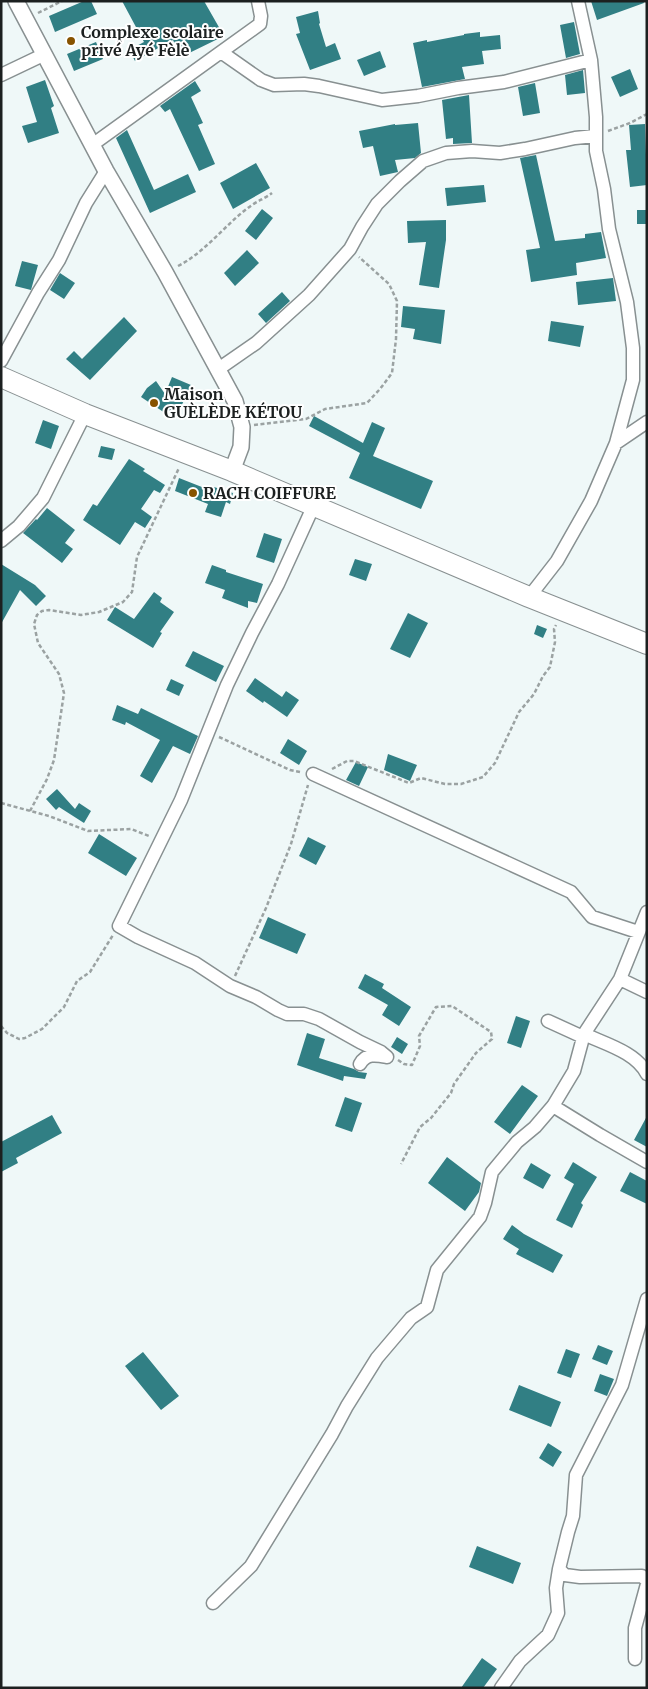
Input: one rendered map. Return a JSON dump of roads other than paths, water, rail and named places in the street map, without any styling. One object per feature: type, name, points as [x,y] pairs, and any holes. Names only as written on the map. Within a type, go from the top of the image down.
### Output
[{"type":"main road","points":[[1,377],[85,414],[232,471],[530,597],[647,644]]},
{"type":"street","points":[[16,1],[106,171],[165,272],[235,402],[242,427],[241,447],[232,471]]},
{"type":"street","points":[[92,145],[260,24],[261,16],[258,1]]},
{"type":"street","points":[[530,597],[556,561],[591,501],[616,444],[633,380],[633,348],[627,302],[609,229],[604,189],[596,151],[596,117],[590,60],[578,1]]},
{"type":"street","points":[[221,52],[261,80],[274,85],[311,85],[382,100],[504,82],[590,60]]},
{"type":"street","points":[[1,75],[43,55]]},
{"type":"street","points":[[217,370],[256,343],[309,295],[350,249],[377,204],[422,161],[446,153],[472,151],[500,153],[575,138],[595,136]]},
{"type":"street","points":[[1,361],[38,293],[60,260],[86,203],[106,171]]},
{"type":"street","points":[[1,540],[19,526],[42,498],[85,414]]},
{"type":"street","points":[[616,444],[647,422]]},
{"type":"street","points":[[314,506],[278,584],[227,685],[181,800],[160,839],[119,926],[195,964],[230,986],[256,997],[287,1014],[304,1014],[319,1019],[387,1057],[374,1055],[363,1058],[360,1064]]},
{"type":"street","points":[[313,774],[571,892],[592,917],[638,932]]},
{"type":"street","points":[[213,1603],[250,1566],[377,1358],[412,1318],[427,1307],[437,1270],[480,1216],[485,1204],[492,1172],[517,1142],[535,1127],[553,1106],[574,1071],[584,1035],[620,978],[647,912]]},
{"type":"street","points":[[620,978],[647,992]]},
{"type":"street","points":[[548,1021],[631,1056],[643,1066],[647,1074]]},
{"type":"street","points":[[553,1106],[647,1162]]},
{"type":"street","points":[[501,1688],[520,1661],[548,1634],[558,1613],[556,1588],[573,1516],[576,1475],[622,1385],[647,1299]]},
{"type":"street","points":[[559,1569],[565,1575],[572,1576],[642,1576],[647,1582],[635,1628],[636,1658]]},
{"type":"place","name":"Complexe scolaire privé Ayé Fèlè","points":[[71,41]]},
{"type":"place","name":"Maison GUÈLÈDE KÉTOU","points":[[154,403]]},
{"type":"place","name":"RACH COIFFURE","points":[[193,493]]}]
